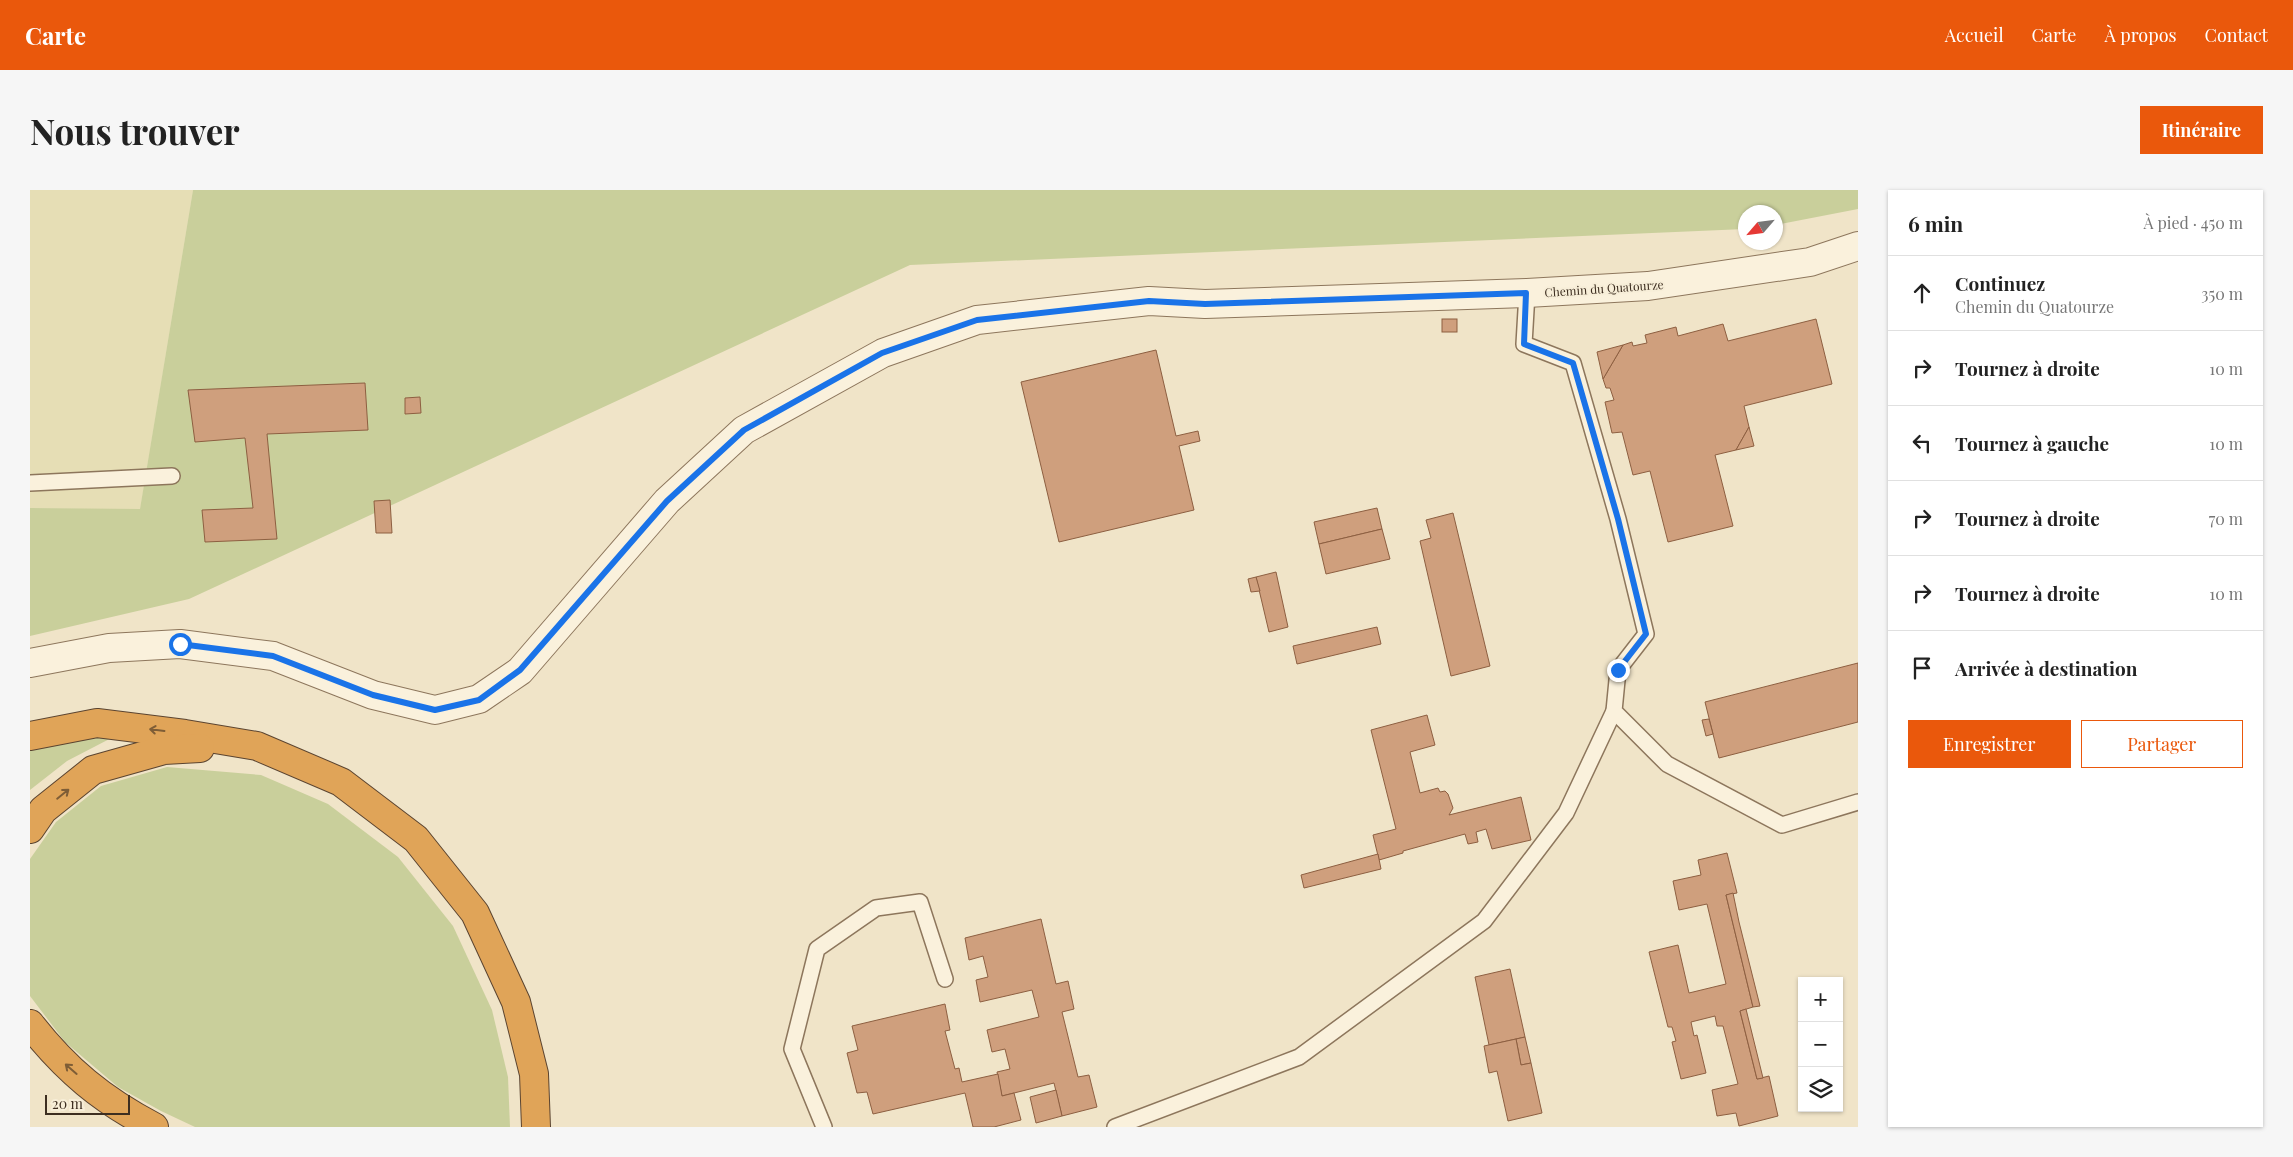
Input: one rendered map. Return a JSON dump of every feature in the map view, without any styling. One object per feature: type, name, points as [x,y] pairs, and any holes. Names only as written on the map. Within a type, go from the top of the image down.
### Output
[{"type":"highway","points":[[30,736],[97,723],[185,734],[257,746],[341,782],[409,833],[416,839],[475,913],[516,1002],[534,1074],[536,1127]]},
{"type":"highway","points":[[30,829],[43,810],[93,770],[164,750],[257,746]]},
{"type":"highway","points":[[30,1024],[53,1053],[108,1101],[154,1127]]},
{"type":"street","name":"Chemin du Quatourze","points":[[30,663],[109,648],[180,644],[273,656],[373,695],[435,710],[479,700],[520,670],[667,501],[744,430],[882,353],[977,320],[1149,301],[1205,304],[1526,293],[1648,286],[1810,262],[1858,246]]},
{"type":"lane","points":[[1115,1127],[1299,1057],[1484,921],[1566,813],[1614,711],[1618,670],[1646,634],[1618,519],[1573,363],[1524,344],[1526,293]]},
{"type":"lane","points":[[30,482],[172,476]]},
{"type":"lane","points":[[1614,711],[1667,764],[1782,825],[1858,802]]},
{"type":"lane","points":[[824,1127],[792,1049],[817,949],[876,908],[920,902],[945,979]]},
{"type":"shaded area","points":[[30,190],[193,190],[140,510],[30,508]]},
{"type":"green space","points":[[193,190],[1858,190],[1858,209],[1783,224],[1783,205],[1738,205],[1738,229],[910,265],[189,599],[30,636],[30,508],[140,509]]},
{"type":"green space","points":[[121,733],[67,761],[30,790],[30,749]]},
{"type":"green space","points":[[167,767],[261,775],[328,804],[398,857],[453,926],[492,1010],[508,1077],[510,1127],[195,1127],[118,1087],[65,1042],[30,996],[30,859],[56,822],[101,786]]},
{"type":"building","points":[[1442,319],[1457,319],[1457,332],[1442,332]]},
{"type":"building","points":[[1816,319],[1832,384],[1744,406],[1749,427],[1736,450],[1715,455],[1733,526],[1668,542],[1650,471],[1633,475],[1622,432],[1612,433],[1605,402],[1614,400],[1610,388],[1606,388],[1603,379],[1623,345],[1632,342],[1633,346],[1647,343],[1645,335],[1676,327],[1678,336],[1723,324],[1728,341]]},
{"type":"building","points":[[1623,345],[1603,379],[1597,352]]},
{"type":"building","points":[[1156,350],[1176,436],[1198,431],[1200,441],[1179,446],[1194,510],[1059,542],[1021,382]]},
{"type":"building","points":[[365,383],[368,430],[267,434],[277,539],[205,542],[202,510],[253,508],[245,438],[195,442],[188,390]]},
{"type":"building","points":[[420,397],[421,413],[405,414],[405,398]]},
{"type":"building","points":[[1749,427],[1754,446],[1736,450]]},
{"type":"building","points":[[390,500],[392,533],[376,533],[374,501]]},
{"type":"building","points":[[1377,508],[1382,529],[1319,544],[1314,522]]},
{"type":"building","points":[[1453,513],[1490,666],[1451,676],[1420,541],[1431,538],[1426,520]]},
{"type":"building","points":[[1382,529],[1390,559],[1326,574],[1319,544]]},
{"type":"building","points":[[1276,572],[1288,627],[1269,632],[1256,577]]},
{"type":"building","points":[[1256,577],[1260,591],[1251,592],[1248,579]]},
{"type":"building","points":[[1377,627],[1381,644],[1297,664],[1293,646]]},
{"type":"building","points":[[1858,663],[1858,722],[1719,758],[1705,702]]},
{"type":"building","points":[[1427,715],[1435,745],[1410,752],[1420,793],[1438,788],[1440,792],[1445,791],[1453,808],[1449,815],[1521,797],[1531,840],[1492,849],[1486,829],[1476,832],[1478,842],[1468,844],[1465,834],[1403,851],[1403,853],[1379,860],[1373,835],[1396,829],[1371,730]]},
{"type":"building","points":[[1709,719],[1713,734],[1706,736],[1702,720]]},
{"type":"building","points":[[1727,853],[1737,893],[1726,895],[1753,1007],[1740,1011],[1757,1079],[1769,1076],[1778,1116],[1739,1126],[1736,1113],[1717,1116],[1712,1090],[1738,1084],[1723,1026],[1717,1026],[1715,1016],[1691,1022],[1694,1036],[1697,1035],[1706,1073],[1681,1079],[1672,1042],[1676,1041],[1672,1027],[1668,1027],[1649,952],[1678,945],[1689,993],[1726,984],[1707,904],[1679,910],[1673,881],[1701,875],[1698,860]]},
{"type":"building","points":[[1378,854],[1381,869],[1304,888],[1301,875]]},
{"type":"building","points":[[1733,893],[1760,1006],[1753,1007],[1726,895]]},
{"type":"building","points":[[1041,919],[1056,984],[1068,981],[1074,1009],[1062,1012],[1078,1077],[1089,1075],[1097,1107],[1062,1116],[1054,1083],[1002,1096],[997,1072],[1010,1069],[1005,1049],[992,1052],[987,1030],[1039,1017],[1032,990],[980,1002],[976,980],[988,977],[983,956],[969,960],[965,938]]},
{"type":"building","points":[[1510,969],[1525,1037],[1489,1045],[1475,977]]},
{"type":"building","points":[[945,1004],[950,1030],[945,1031],[955,1069],[959,1068],[962,1082],[998,1074],[1002,1096],[1014,1093],[1021,1120],[994,1127],[973,1127],[965,1093],[873,1114],[867,1092],[857,1093],[847,1053],[858,1050],[852,1026]]},
{"type":"building","points":[[1746,1009],[1763,1078],[1757,1079],[1740,1011]]},
{"type":"building","points":[[1525,1037],[1531,1063],[1521,1065],[1516,1039]]},
{"type":"building","points":[[1516,1039],[1521,1065],[1531,1063],[1542,1113],[1508,1121],[1497,1071],[1489,1073],[1484,1046]]},
{"type":"building","points":[[1056,1090],[1062,1116],[1036,1123],[1030,1097]]},
{"type":"route","points":[[180,644],[273,656],[373,695],[435,710],[479,700],[520,670],[667,501],[744,430],[882,353],[977,320],[1149,301],[1205,304],[1526,293],[1524,344],[1573,363],[1618,519],[1646,634],[1618,670]]}]
